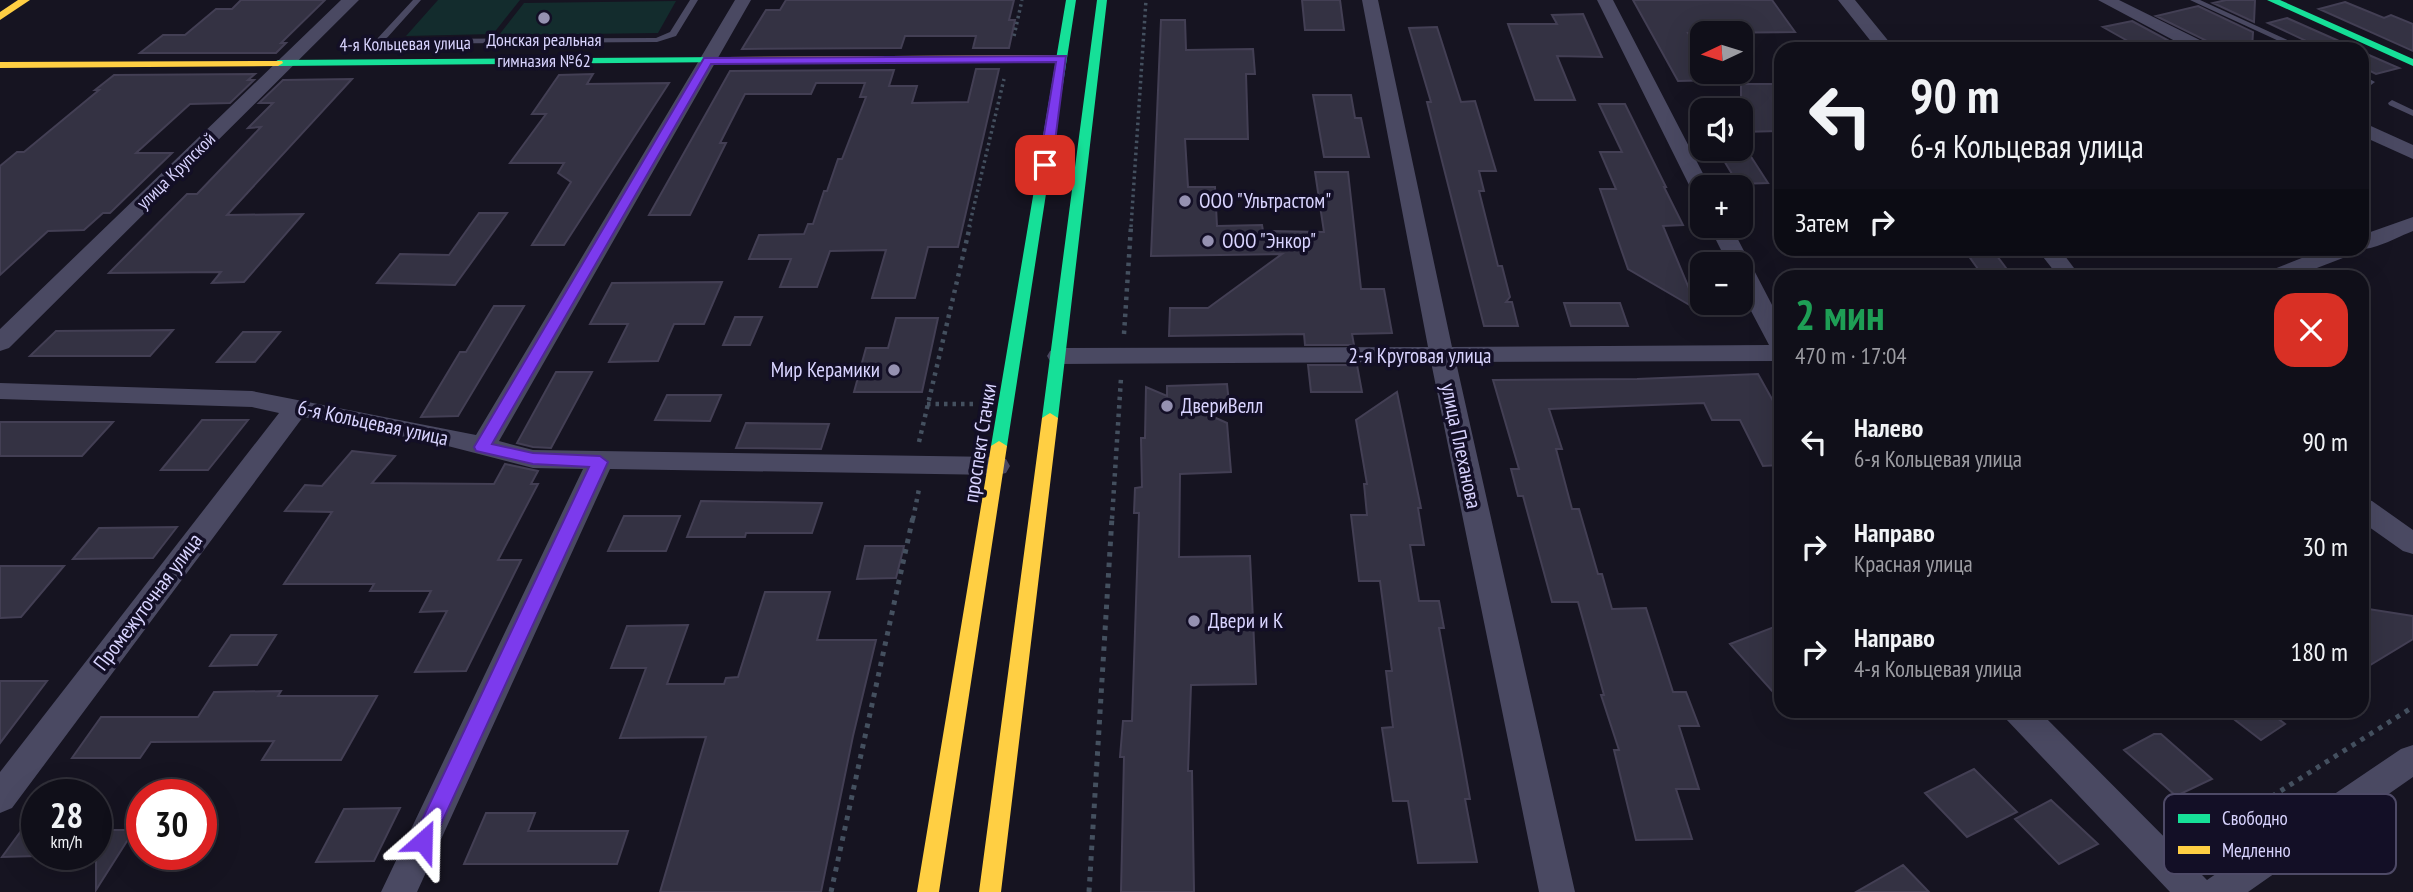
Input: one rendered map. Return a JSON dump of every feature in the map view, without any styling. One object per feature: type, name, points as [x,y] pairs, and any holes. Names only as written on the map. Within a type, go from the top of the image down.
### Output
[{"type":"main road","points":[[0,18],[24,0]]},
{"type":"main road","name":"проспект Стачки","points":[[928,892],[1071,0]]},
{"type":"main road","points":[[990,892],[1102,0]]},
{"type":"main road","points":[[2272,0],[2366,42]]},
{"type":"main road","points":[[2369,43],[2413,63]]},
{"type":"main road","name":"4-я Кольцевая улица","points":[[0,65],[1062,58]]},
{"type":"street","name":"улица Крупской","points":[[0,342],[351,0]]},
{"type":"street","points":[[482,447],[743,0]]},
{"type":"street","name":"улица Плеханова","points":[[1370,0],[1442,356],[1557,892]]},
{"type":"street","points":[[1605,0],[1694,175]]},
{"type":"street","points":[[1846,0],[1880,42]]},
{"type":"street","points":[[2106,0],[2190,42]]},
{"type":"street","points":[[2369,131],[2409,148]]},
{"type":"street","points":[[2369,240],[2413,223]]},
{"type":"street","points":[[2053,256],[2064,270]]},
{"type":"street","points":[[2292,270],[2328,256]]},
{"type":"street","points":[[1753,292],[1774,335]]},
{"type":"street","name":"2-я Круговая улица","points":[[1059,356],[1442,356],[1774,351]]},
{"type":"street","name":"6-я Кольцевая улица","points":[[0,391],[210,396],[297,407],[440,435],[533,459],[997,466]]},
{"type":"street","name":"Промежуточная улица","points":[[0,798],[297,407]]},
{"type":"street","points":[[399,892],[600,462]]},
{"type":"street","points":[[2369,513],[2413,544]]},
{"type":"street","points":[[2025,718],[2164,861]]},
{"type":"street","points":[[2362,794],[2413,759]]},
{"type":"street","points":[[2177,874],[2194,892]]},
{"type":"street","points":[[2219,892],[2245,874]]},
{"type":"lane","points":[[417,0],[379,42],[657,40],[673,34],[694,0]]},
{"type":"lane","points":[[2194,0],[2287,42]]},
{"type":"lane","points":[[2392,103],[2413,113]]},
{"type":"path","points":[[831,892],[919,490],[919,440],[1023,0]]},
{"type":"path","points":[[1089,892],[1146,0]]},
{"type":"path","points":[[2275,794],[2413,707]]},
{"type":"green space","points":[[438,0],[520,0],[493,34],[406,36]]},
{"type":"green space","points":[[676,1],[658,33],[499,35],[524,3]]},
{"type":"building","points":[[241,0],[325,0],[281,43],[286,43],[276,53],[140,53],[163,35],[185,35],[216,9],[232,9]]},
{"type":"building","points":[[786,0],[1014,0],[1009,20],[1015,20],[1009,48],[973,48],[976,36],[905,36],[901,48],[742,49],[766,10],[780,10]]},
{"type":"building","points":[[1302,0],[1340,0],[1344,30],[1305,30]]},
{"type":"building","points":[[1633,0],[1772,0],[1795,32],[1754,32],[1754,21],[1690,21],[1690,81],[1678,81]]},
{"type":"building","points":[[2255,0],[2254,22],[2213,3]]},
{"type":"building","points":[[2345,2],[2384,18],[2391,15],[2413,24],[2413,51],[2319,9]]},
{"type":"building","points":[[2198,6],[2253,32],[2252,42],[2209,42],[2156,16]]},
{"type":"building","points":[[1583,14],[1602,57],[1557,56],[1575,100],[1535,100],[1508,24],[1557,24],[1552,15]]},
{"type":"building","points":[[2287,18],[2341,42],[2308,42],[2268,23]]},
{"type":"building","points":[[1161,20],[1185,20],[1186,50],[1253,49],[1255,74],[1246,74],[1248,139],[1185,139],[1188,187],[1215,187],[1217,226],[1262,225],[1263,231],[1324,232],[1315,172],[1348,172],[1361,289],[1384,289],[1392,333],[1352,334],[1354,345],[1305,345],[1304,334],[1169,336],[1170,308],[1208,308],[1282,254],[1151,256]]},
{"type":"building","points":[[2132,21],[2171,42],[2130,42],[2103,27]]},
{"type":"building","points":[[1437,27],[1461,102],[1475,101],[1496,171],[1479,171],[1484,191],[1479,191],[1498,266],[1502,266],[1510,297],[1506,302],[1512,302],[1518,326],[1484,326],[1427,102],[1431,102],[1409,28]]},
{"type":"building","points":[[2369,55],[2399,68],[2376,74],[2369,70]]},
{"type":"building","points":[[976,69],[999,69],[958,247],[928,247],[915,298],[872,298],[886,250],[830,251],[817,287],[780,287],[791,259],[749,259],[759,235],[804,234],[808,224],[813,224],[824,191],[827,191],[838,159],[842,159],[866,97],[860,97],[865,83],[816,83],[811,94],[745,94],[720,143],[726,143],[690,215],[649,215],[730,71],[894,70],[889,86],[917,86],[912,103],[968,102]]},
{"type":"building","points":[[255,74],[248,80],[254,80],[230,103],[190,104],[136,153],[172,153],[110,213],[103,213],[84,230],[48,231],[0,275],[0,166],[17,152],[24,152],[114,75]]},
{"type":"building","points":[[593,74],[587,84],[669,83],[564,245],[532,245],[571,182],[558,173],[564,163],[510,163],[546,114],[532,114],[559,75]]},
{"type":"building","points":[[352,79],[227,215],[303,214],[244,282],[212,283],[221,272],[109,273],[187,194],[197,194],[261,127],[248,128],[273,103],[259,103],[283,80]]},
{"type":"building","points":[[1741,84],[1774,84],[1774,131],[1753,132],[1753,98],[1741,98]]},
{"type":"building","points":[[1313,95],[1351,95],[1355,118],[1361,118],[1369,157],[1324,157]]},
{"type":"building","points":[[1599,104],[1625,104],[1666,187],[1683,225],[1663,226],[1690,291],[1690,305],[1628,269],[1600,189],[1616,189],[1600,152],[1622,152]]},
{"type":"building","points":[[1753,160],[1768,183],[1753,184],[1753,175],[1733,175],[1724,161]]},
{"type":"building","points":[[479,213],[507,213],[455,285],[377,283],[400,254],[449,255]]},
{"type":"building","points":[[1969,256],[1997,256],[2008,270],[1979,270]]},
{"type":"building","points":[[722,282],[704,324],[674,324],[658,361],[609,362],[628,324],[590,324],[612,283]]},
{"type":"building","points":[[1564,303],[1620,303],[1628,326],[1571,326]]},
{"type":"building","points":[[494,306],[524,306],[458,416],[421,417],[460,352],[466,352]]},
{"type":"building","points":[[735,317],[762,317],[750,345],[723,345]]},
{"type":"building","name":"Мир Керамики","points":[[896,318],[938,318],[922,392],[854,392],[866,348],[888,348]]},
{"type":"building","points":[[173,330],[150,356],[30,356],[56,331]]},
{"type":"building","points":[[243,332],[280,332],[255,362],[217,362]]},
{"type":"building","points":[[1308,365],[1357,365],[1362,392],[1311,392]]},
{"type":"building","points":[[556,372],[592,372],[551,448],[517,443]]},
{"type":"building","points":[[1758,374],[1774,403],[1774,465],[1763,466],[1740,420],[1712,420],[1704,403],[1549,409],[1562,449],[1556,449],[1572,509],[1579,509],[1598,574],[1602,574],[1612,609],[1646,608],[1673,692],[1686,692],[1699,726],[1679,726],[1699,789],[1676,789],[1692,839],[1636,840],[1614,750],[1619,750],[1601,695],[1604,695],[1578,602],[1552,602],[1523,496],[1518,496],[1511,469],[1519,469],[1493,380],[1637,379]]},
{"type":"building","points":[[1227,384],[1230,413],[1207,414],[1227,423],[1231,472],[1180,474],[1179,557],[1250,556],[1256,684],[1191,685],[1188,771],[1192,771],[1194,892],[1121,892],[1124,757],[1120,757],[1123,721],[1132,721],[1139,513],[1134,513],[1135,488],[1142,487],[1141,438],[1145,438],[1146,387],[1167,396],[1167,386]]},
{"type":"building","points":[[1397,392],[1421,508],[1418,508],[1424,545],[1410,545],[1419,601],[1439,601],[1444,628],[1439,628],[1470,799],[1465,799],[1477,862],[1418,863],[1408,801],[1393,801],[1382,728],[1393,727],[1386,671],[1392,671],[1380,581],[1359,581],[1351,515],[1367,515],[1364,484],[1367,484],[1356,420]]},
{"type":"building","points":[[667,395],[721,395],[710,421],[655,420]]},
{"type":"building","points":[[202,420],[248,420],[208,470],[161,470]]},
{"type":"building","points":[[0,422],[113,422],[82,456],[0,456]]},
{"type":"building","points":[[746,423],[829,424],[821,449],[736,448]]},
{"type":"building","points":[[352,451],[395,456],[372,483],[494,484],[505,464],[538,471],[531,484],[538,484],[498,560],[521,560],[466,671],[415,672],[447,611],[420,612],[431,591],[370,591],[374,584],[284,584],[332,512],[285,511],[305,485],[322,486]]},
{"type":"building","points":[[701,501],[822,503],[812,533],[746,533],[745,537],[687,537]]},
{"type":"building","points":[[624,516],[680,516],[666,551],[608,551]]},
{"type":"building","points":[[177,527],[153,558],[73,559],[99,528]]},
{"type":"building","points":[[865,546],[904,546],[896,578],[857,579]]},
{"type":"building","points":[[0,566],[64,566],[21,617],[0,618]]},
{"type":"building","points":[[765,592],[830,592],[817,640],[876,640],[821,892],[660,892],[706,737],[620,738],[646,668],[611,668],[627,626],[688,625],[667,684],[724,684],[726,678],[738,677]]},
{"type":"building","points":[[2369,609],[2413,616],[2413,639],[2369,666]]},
{"type":"building","points":[[1774,627],[1774,693],[1730,644]]},
{"type":"building","points":[[231,635],[276,635],[257,665],[210,666]]},
{"type":"building","points":[[0,681],[47,681],[0,743]]},
{"type":"building","points":[[281,691],[278,696],[377,696],[341,760],[262,760],[274,741],[151,742],[140,758],[72,758],[101,717],[198,717],[214,692]]},
{"type":"building","points":[[2232,718],[2277,718],[2285,724],[2261,740]]},
{"type":"building","points":[[2154,734],[2161,734],[2212,779],[2180,794],[2174,794],[2124,750]]},
{"type":"building","points":[[1974,769],[2017,812],[1967,837],[1925,793]]},
{"type":"building","points":[[2051,800],[2098,844],[2059,864],[2015,819]]},
{"type":"building","points":[[400,808],[374,861],[316,862],[344,809]]},
{"type":"building","points":[[486,813],[535,813],[528,831],[628,831],[617,864],[464,864]]},
{"type":"building","points":[[112,830],[126,830],[126,843],[112,865]]},
{"type":"building","points":[[21,831],[21,856],[2,857]]},
{"type":"building","points":[[1903,865],[1929,892],[1856,892]]},
{"type":"building","points":[[96,870],[109,870],[96,890]]},
{"type":"traffic: fast","points":[[999,446],[1071,0]]},
{"type":"traffic: fast","points":[[1050,418],[1102,0]]},
{"type":"traffic: fast","points":[[2272,0],[2366,42]]},
{"type":"traffic: fast","points":[[2369,43],[2413,63]]},
{"type":"traffic: fast","points":[[278,63],[727,60]]},
{"type":"traffic: slow","points":[[0,17],[25,0]]},
{"type":"traffic: slow","points":[[727,60],[1062,58]]},
{"type":"traffic: slow","points":[[0,65],[278,63]]},
{"type":"traffic: slow","points":[[990,892],[1050,418]]},
{"type":"traffic: slow","points":[[928,892],[999,446]]},
{"type":"place","name":"Донская реальная гимназия №62","points":[[544,18]]},
{"type":"place","name":"ООО \"Ультрастом\"","points":[[1185,201]]},
{"type":"place","name":"ООО \"Энкор\"","points":[[1208,241]]},
{"type":"place","name":"Мир Керамики","points":[[894,370]]},
{"type":"place","name":"ДвериВелл","points":[[1167,406]]},
{"type":"place","name":"Двери и К","points":[[1194,621]]},
{"type":"route","points":[[423,841],[600,462],[533,459],[482,447],[708,60],[1062,58],[1045,165]]}]
